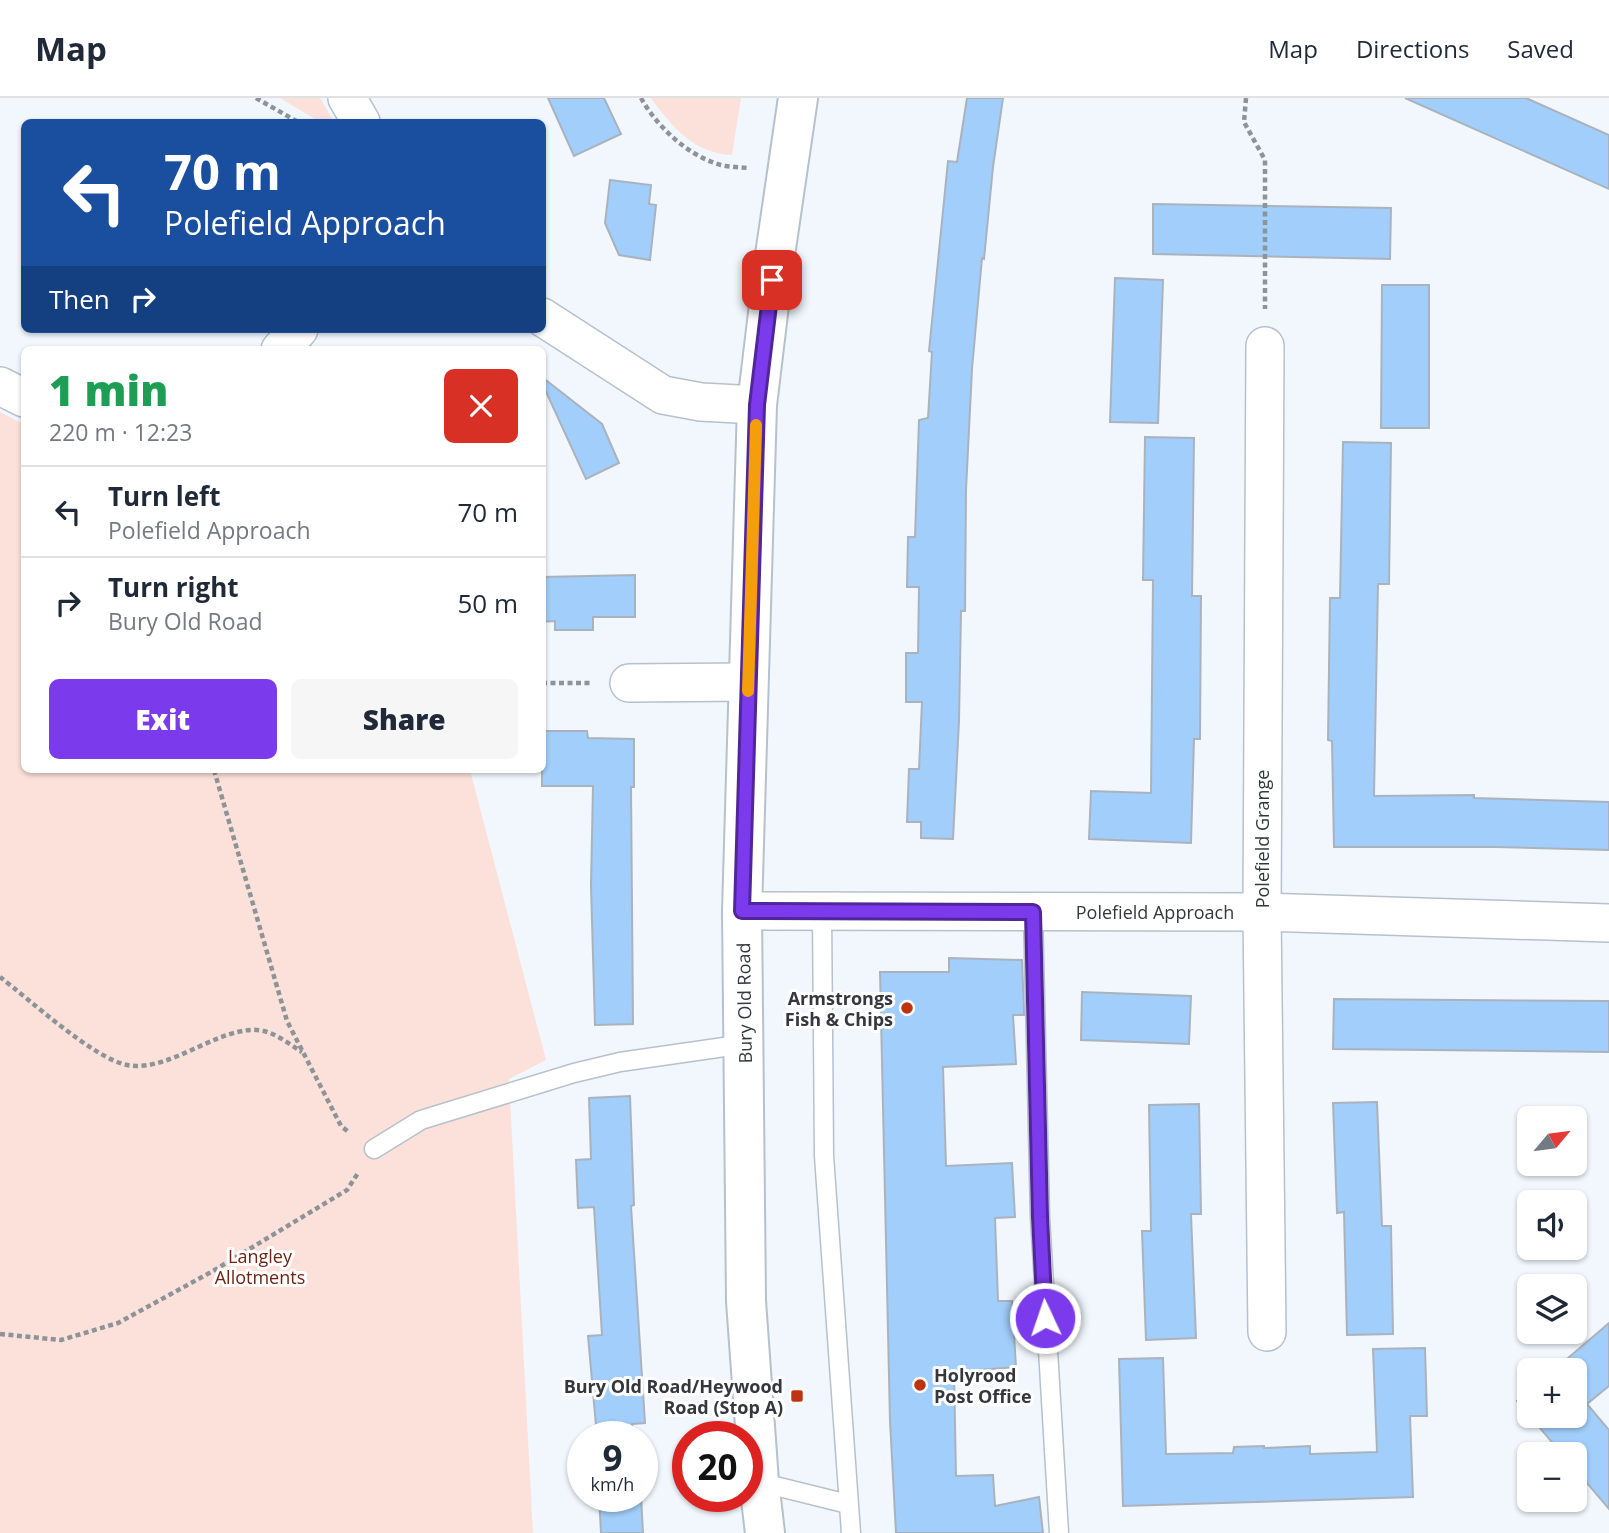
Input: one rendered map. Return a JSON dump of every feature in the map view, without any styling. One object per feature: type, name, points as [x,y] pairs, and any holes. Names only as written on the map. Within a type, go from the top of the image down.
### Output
[{"type":"main road","name":"Bury Old Road","points":[[755,1421],[746,1301],[742,911],[757,405],[798,98]]},
{"type":"main road","name":"Bury Old Road","points":[[763,1512],[765,1533]]},
{"type":"street","points":[[348,98],[359,119]]},
{"type":"street","points":[[546,320],[663,395],[701,402],[757,405]]},
{"type":"street","name":"Polefield Grange","points":[[1265,346],[1262,912],[1267,1332]]},
{"type":"street","points":[[0,386],[21,396]]},
{"type":"street","points":[[629,684],[748,682]]},
{"type":"street","name":"Polefield Approach","points":[[742,911],[1262,912],[1609,923]]},
{"type":"lane","points":[[822,912],[824,1156],[851,1533]]},
{"type":"lane","points":[[1033,912],[1040,1217],[1059,1533]]},
{"type":"lane","points":[[374,1149],[421,1120],[574,1073],[620,1062],[745,1044]]},
{"type":"lane","points":[[763,1483],[848,1504]]},
{"type":"path","points":[[256,98],[293,119]]},
{"type":"path","points":[[641,98],[660,124],[678,142],[712,162],[787,173]]},
{"type":"path","points":[[1246,98],[1244,122],[1265,160],[1265,346]]},
{"type":"path","points":[[546,683],[629,684]]},
{"type":"path","points":[[0,1334],[61,1340],[118,1323],[213,1271],[347,1189],[374,1149],[341,1126],[287,1021],[215,773]]},
{"type":"path","points":[[0,977],[102,1056],[128,1065],[159,1063],[241,1030],[268,1032],[303,1052]]},
{"type":"green space","points":[[280,98],[320,98],[332,119],[315,119]]},
{"type":"green space","points":[[651,98],[741,98],[732,155],[707,150],[685,137]]},
{"type":"green space","name":"Langley Allotments","points":[[0,412],[21,422],[21,773],[471,773],[546,1060],[509,1079],[533,1533],[0,1533]]},
{"type":"building","points":[[548,98],[604,98],[621,134],[574,156]]},
{"type":"building","points":[[967,98],[1003,98],[984,259],[982,258],[972,369],[966,490],[965,611],[961,611],[953,839],[921,838],[921,822],[907,822],[909,769],[919,769],[922,702],[906,702],[906,653],[918,653],[919,587],[907,587],[908,537],[915,537],[919,420],[928,418],[932,352],[929,351],[948,161],[957,162]]},
{"type":"building","points":[[1405,98],[1526,98],[1609,135],[1609,189]]},
{"type":"building","points":[[610,180],[651,185],[649,204],[656,205],[650,260],[619,255],[605,223]]},
{"type":"building","points":[[1153,204],[1391,208],[1390,259],[1153,254]]},
{"type":"building","points":[[1115,278],[1163,280],[1158,423],[1110,422]]},
{"type":"building","points":[[1382,285],[1429,285],[1429,428],[1381,428]]},
{"type":"building","points":[[546,380],[602,424],[619,463],[586,479],[546,392]]},
{"type":"building","points":[[1145,437],[1194,438],[1192,596],[1201,596],[1200,739],[1194,739],[1191,843],[1089,839],[1091,791],[1151,793],[1153,580],[1143,580]]},
{"type":"building","points":[[1343,442],[1391,443],[1389,584],[1378,584],[1374,796],[1474,795],[1474,798],[1609,802],[1609,850],[1334,847],[1332,741],[1328,740],[1330,598],[1340,598]]},
{"type":"building","points":[[635,575],[635,617],[593,617],[593,630],[555,630],[555,621],[546,622],[546,577]]},
{"type":"building","points":[[546,731],[587,731],[588,738],[634,739],[634,787],[631,787],[633,1024],[595,1025],[591,886],[593,786],[542,786],[542,773],[546,773]]},
{"type":"building","points":[[949,958],[1022,960],[1024,1010],[1024,1015],[1013,1015],[1016,1064],[943,1067],[946,1166],[1012,1163],[1015,1217],[995,1218],[998,1301],[1012,1301],[1016,1367],[954,1372],[956,1476],[993,1475],[995,1506],[1039,1497],[1043,1533],[896,1533],[890,1421],[880,972],[949,972]]},
{"type":"building","points":[[1082,992],[1191,996],[1189,1044],[1081,1040]]},
{"type":"building","points":[[1334,999],[1609,1001],[1609,1052],[1333,1049]]},
{"type":"building","points":[[630,1096],[634,1205],[631,1206],[645,1421],[596,1421],[588,1336],[602,1335],[594,1207],[578,1208],[576,1160],[591,1159],[589,1098]]},
{"type":"building","points":[[1377,1102],[1382,1226],[1391,1226],[1393,1334],[1347,1335],[1344,1212],[1337,1213],[1333,1103]]},
{"type":"building","points":[[1199,1104],[1201,1214],[1191,1214],[1196,1338],[1146,1340],[1142,1231],[1151,1231],[1149,1105]]},
{"type":"building","points":[[1609,1323],[1609,1386],[1587,1404],[1587,1358],[1568,1358]]},
{"type":"building","points":[[1425,1348],[1427,1416],[1410,1416],[1413,1497],[1123,1506],[1119,1359],[1163,1358],[1166,1454],[1233,1453],[1234,1447],[1264,1446],[1310,1446],[1310,1454],[1377,1452],[1373,1349]]},
{"type":"building","points":[[1587,1404],[1609,1430],[1609,1509],[1587,1483],[1587,1442],[1552,1442],[1540,1428],[1587,1428]]},
{"type":"building","points":[[600,1512],[642,1512],[643,1533],[601,1533]]},
{"type":"slow traffic","points":[[748,691],[756,425]]},
{"type":"place","name":"Armstrongs Fish & Chips","points":[[907,1008]]},
{"type":"place","name":"Holyrood Post Office","points":[[920,1385]]},
{"type":"place","name":"Bury Old Road/Heywood Road (Stop A)","points":[[797,1396]]},
{"type":"route","points":[[772,280],[757,405],[742,911],[1033,912],[1045,1318]]}]
